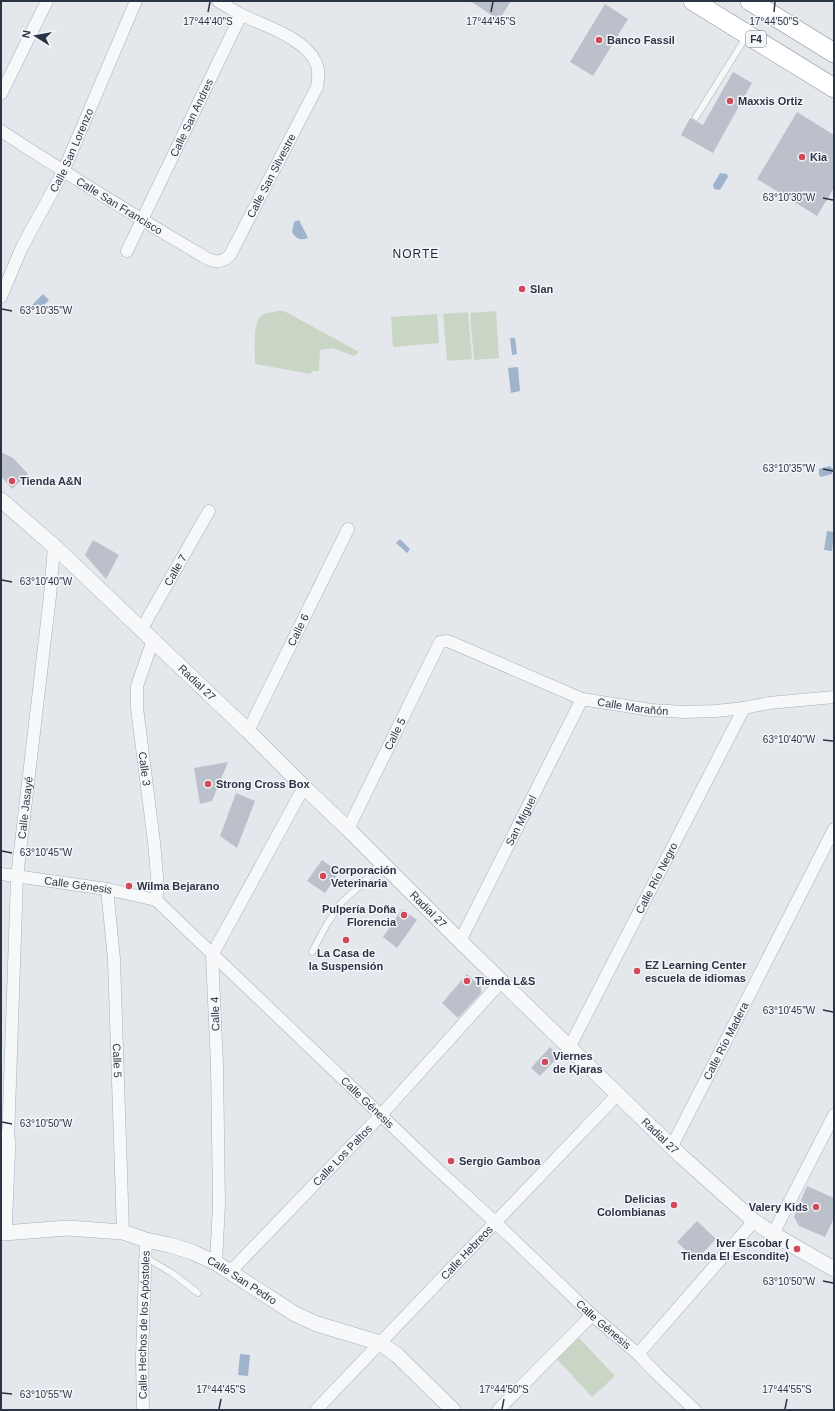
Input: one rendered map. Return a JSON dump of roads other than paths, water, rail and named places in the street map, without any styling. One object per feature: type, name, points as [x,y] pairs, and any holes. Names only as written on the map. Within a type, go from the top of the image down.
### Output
[{"type":"highway","name":"F4","points":[[693,1],[834,88]]},
{"type":"highway","points":[[750,1],[834,51]]},
{"type":"street","points":[[1,94],[47,1]]},
{"type":"street","name":"Calle San Lorenzo","points":[[1,297],[22,247],[64,172],[136,1]]},
{"type":"street","points":[[218,1],[241,15]]},
{"type":"street","name":"Calle San Silvestre","points":[[221,262],[230,255],[318,87],[319,73],[316,63],[308,51],[272,28],[241,15]]},
{"type":"street","name":"Calle San Andres","points":[[127,251],[241,15]]},
{"type":"street","name":"Calle San Francisco","points":[[1,131],[142,221],[208,259],[214,262],[221,262]]},
{"type":"street","name":"Radial 27","points":[[1,500],[54,546],[248,731],[304,787],[348,828],[501,982],[687,1161],[754,1221],[773,1234],[834,1269]]},
{"type":"street","name":"Calle 7","points":[[141,630],[209,511]]},
{"type":"street","name":"Calle 6","points":[[248,731],[348,529]]},
{"type":"street","name":"Calle Jasayé","points":[[5,1139],[17,877],[50,596],[54,546]]},
{"type":"street","name":"Calle 3","points":[[153,640],[137,686],[137,708],[154,842],[158,888],[156,900]]},
{"type":"street","name":"Calle Marañón","points":[[443,641],[448,641],[582,699],[651,710],[678,712],[716,711],[744,708],[769,703],[834,697]]},
{"type":"street","name":"Calle 5","points":[[348,828],[440,642],[443,641]]},
{"type":"street","name":"San Miguel","points":[[460,941],[582,699]]},
{"type":"street","name":"Calle Río Negro","points":[[569,1048],[744,708]]},
{"type":"street","points":[[212,955],[304,787]]},
{"type":"street","name":"Calle Río Madera","points":[[672,1146],[834,829]]},
{"type":"street","name":"Calle Génesis","points":[[1,874],[108,889],[156,900],[381,1116],[592,1315],[638,1354],[694,1410]]},
{"type":"street","name":"Calle 5","points":[[108,889],[114,959],[122,1232]]},
{"type":"street","name":"Calle 4","points":[[212,955],[217,1065],[219,1204],[216,1263]]},
{"type":"street","name":"Calle Los Paltos","points":[[230,1272],[381,1116],[501,982]]},
{"type":"street","name":"Calle Hebreos","points":[[316,1410],[618,1094]]},
{"type":"street","points":[[773,1234],[834,1115]]},
{"type":"street","points":[[3,1233],[5,1139]]},
{"type":"street","points":[[638,1354],[754,1221]]},
{"type":"street","name":"Calle San Pedro","points":[[3,1233],[67,1228],[122,1232],[192,1252],[216,1263],[295,1314],[317,1324],[380,1342],[397,1355],[453,1410]]},
{"type":"street","name":"Calle Hechos de los Apóstoles","points":[[143,1410],[142,1358],[146,1240]]},
{"type":"street","points":[[498,1410],[592,1315]]},
{"type":"lane","points":[[696,117],[748,34]]},
{"type":"lane","points":[[312,952],[327,924],[342,902],[363,883],[381,862]]},
{"type":"lane","points":[[145,1257],[172,1273],[198,1292]]},
{"type":"water","points":[[720,173],[727,174],[728,177],[720,190],[714,189],[713,185]]},
{"type":"water","points":[[299,220],[308,238],[299,239],[292,232],[294,222]]},
{"type":"water","points":[[43,294],[49,300],[38,311],[32,305]]},
{"type":"water","points":[[510,338],[515,338],[517,354],[512,355]]},
{"type":"water","points":[[518,367],[520,391],[511,393],[508,368]]},
{"type":"water","points":[[830,466],[833,469],[832,474],[821,477],[819,475],[819,469]]},
{"type":"water","points":[[827,531],[834,532],[832,551],[824,550]]},
{"type":"water","points":[[400,539],[410,549],[407,553],[396,543]]},
{"type":"water","points":[[240,1354],[250,1355],[248,1376],[238,1375]]},
{"type":"place","name":"Banco Fassil","points":[[599,40]]},
{"type":"place","name":"Maxxis Ortiz","points":[[730,101]]},
{"type":"place","name":"Kia","points":[[802,157]]},
{"type":"place","name":"Slan","points":[[522,289]]},
{"type":"place","name":"Tienda A&N","points":[[12,481]]},
{"type":"place","name":"Strong Cross Box","points":[[208,784]]},
{"type":"place","name":"Corporación Veterinaria","points":[[323,876]]},
{"type":"place","name":"Wilma Bejarano","points":[[129,886]]},
{"type":"place","name":"Pulpería Doña Florencia","points":[[404,915]]},
{"type":"place","name":"La Casa de la Suspensión","points":[[346,940]]},
{"type":"place","name":"EZ Learning Center escuela de idiomas","points":[[637,971]]},
{"type":"place","name":"Tienda L&S","points":[[467,981]]},
{"type":"place","name":"Viernes de Kjaras","points":[[545,1062]]},
{"type":"place","name":"Sergio Gamboa","points":[[451,1161]]},
{"type":"place","name":"Delicias Colombianas","points":[[674,1205]]},
{"type":"place","name":"Valery Kids","points":[[816,1207]]},
{"type":"place","name":"Iver Escobar ( Tienda El Escondite)","points":[[797,1249]]},
{"type":"district","name":"NORTE","points":[[416,254]]}]
